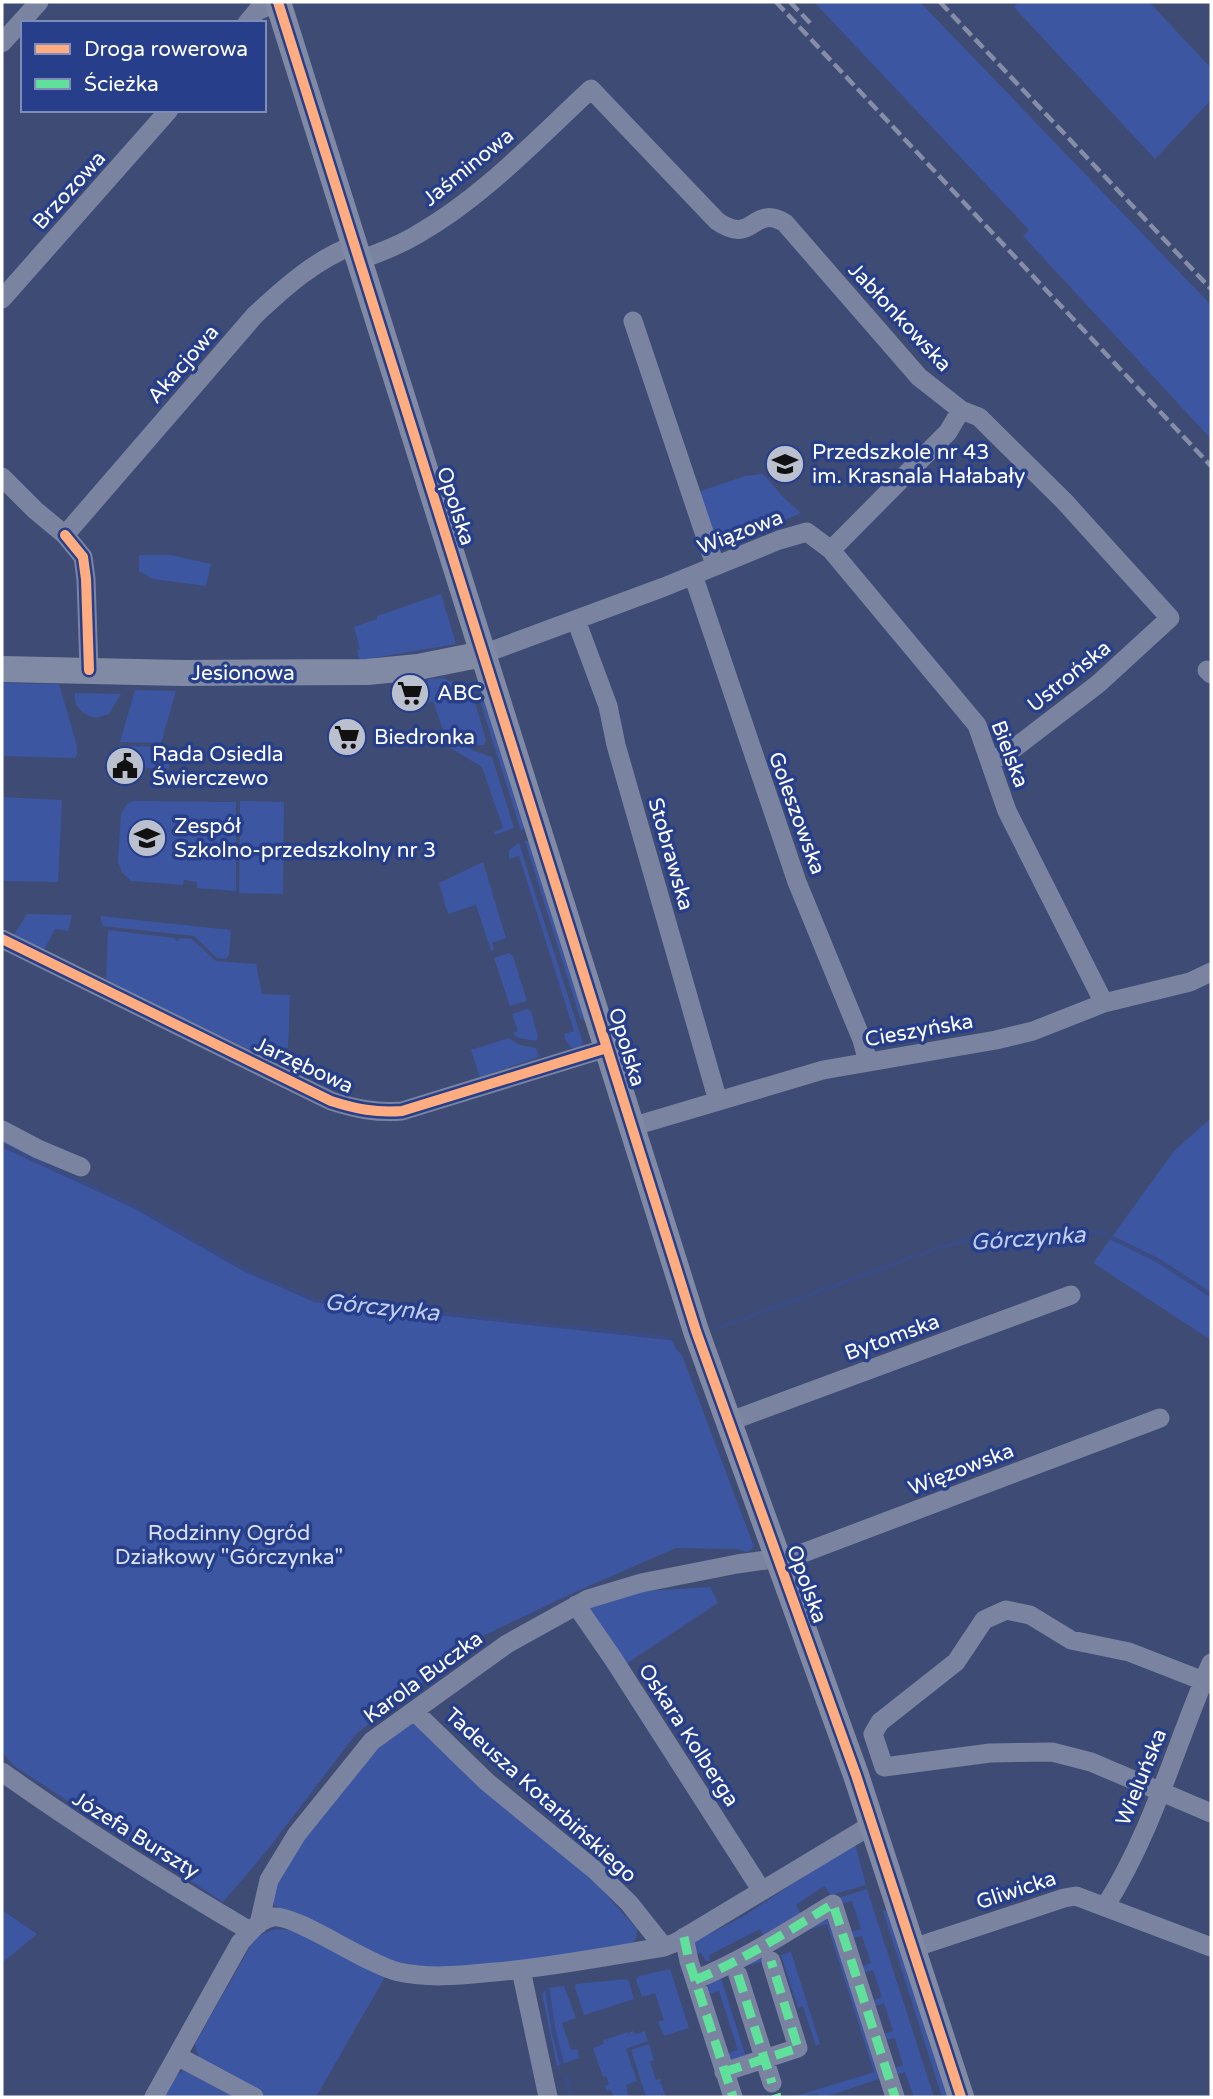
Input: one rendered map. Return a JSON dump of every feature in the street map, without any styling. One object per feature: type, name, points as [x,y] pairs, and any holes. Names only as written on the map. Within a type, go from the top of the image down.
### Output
[{"type":"street","points":[[22,21],[39,2]]},
{"type":"street","points":[[249,21],[257,11],[278,2]]},
{"type":"street","name":"Opolska","points":[[278,2],[696,1331],[873,1825],[961,2097]]},
{"type":"street","points":[[2,43],[21,22]]},
{"type":"street","name":"Jaśminowa","points":[[357,253],[417,235],[452,212],[510,164],[591,89]]},
{"type":"street","name":"Jabłonkowska","points":[[591,89],[717,221],[728,229],[735,232],[742,230],[768,216],[785,223],[919,377],[961,410],[979,418],[1064,501],[1170,618]]},
{"type":"street","name":"Brzozowa","points":[[2,299],[167,112]]},
{"type":"street","name":"Akacjowa","points":[[65,535],[255,315],[282,289],[336,251],[357,253]]},
{"type":"street","points":[[633,321],[715,565]]},
{"type":"street","points":[[831,550],[948,432],[961,410]]},
{"type":"street","points":[[2,477],[34,510],[65,535],[83,557],[89,670]]},
{"type":"street","name":"Wiązowa","points":[[483,654],[807,531],[831,550]]},
{"type":"street","name":"Bielska","points":[[831,550],[977,725],[1007,811],[1104,1003]]},
{"type":"street","name":"Goleszowska","points":[[693,575],[793,869],[862,1040],[868,1062]]},
{"type":"street","name":"Ustrońska","points":[[990,761],[1008,753],[1098,684],[1170,618]]},
{"type":"street","name":"Stobrawska","points":[[576,620],[608,706],[616,745],[718,1101]]},
{"type":"street","name":"Jesionowa","points":[[2,669],[367,672],[418,667],[483,654]]},
{"type":"street","name":"Jarzębowa","points":[[2,939],[331,1101],[362,1110],[402,1111],[422,1106],[607,1048]]},
{"type":"street","name":"Cieszyńska","points":[[632,1127],[823,1070],[1033,1031],[1104,1003],[1190,982],[1211,972]]},
{"type":"street","points":[[2,1130],[81,1167]]},
{"type":"street","name":"Bytomska","points":[[728,1422],[1071,1295]]},
{"type":"street","name":"Więzowska","points":[[778,1559],[795,1556],[1160,1418]]},
{"type":"street","name":"Karola Buczka","points":[[155,2097],[240,1943],[254,1928],[269,1880],[297,1834],[372,1741],[507,1644],[588,1599],[641,1583],[778,1559]]},
{"type":"street","name":"Oskara Kolberga","points":[[576,1605],[762,1891]]},
{"type":"street","points":[[1209,1676],[1129,1652],[1071,1640],[1030,1615],[1006,1611],[984,1620],[956,1662],[880,1722],[874,1730],[874,1738],[884,1767],[989,1753],[1052,1752],[1091,1762],[1211,1813]]},
{"type":"street","name":"Wieluńska","points":[[1106,1905],[1124,1877],[1209,1676]]},
{"type":"street","name":"Tadeusza Kotarbińskiego","points":[[414,1711],[487,1782],[596,1871],[629,1903],[664,1947]]},
{"type":"street","name":"Józefa Burszty","points":[[2,1772],[154,1875],[254,1928]]},
{"type":"street","points":[[254,1928],[272,1917],[289,1920],[397,1972],[446,1977],[521,1970],[664,1947],[873,1825]]},
{"type":"street","name":"Gliwicka","points":[[913,1948],[1076,1896],[1106,1905],[1211,1947]]},
{"type":"street","points":[[695,1980],[771,1942],[833,1904],[895,2097]]},
{"type":"street","points":[[684,1937],[733,2097]]},
{"type":"street","points":[[724,2072],[798,2048],[771,1961]]},
{"type":"street","points":[[521,1970],[548,2097]]},
{"type":"street","points":[[738,1975],[775,2091]]},
{"type":"street","points":[[178,2057],[254,2097]]},
{"type":"green space","points":[[814,2],[920,2],[1211,305],[1211,439],[1023,236],[1029,230]]},
{"type":"green space","points":[[1019,2],[1149,2],[1211,68],[1211,100],[1155,159],[1014,7]]},
{"type":"green space","points":[[763,474],[801,513],[725,546],[717,544],[698,492],[745,476]]},
{"type":"green space","points":[[139,555],[171,555],[211,564],[206,586],[153,579],[139,571]]},
{"type":"green space","points":[[441,594],[456,644],[362,660],[359,658],[357,651],[360,649],[354,627],[377,619],[377,616]]},
{"type":"green space","points":[[443,678],[472,692],[486,740],[484,745],[473,744],[443,730],[433,701],[427,703],[423,690],[429,679]]},
{"type":"green space","points":[[2,683],[59,684],[77,746],[75,758],[2,756]]},
{"type":"green space","points":[[135,690],[176,691],[161,743],[120,742]]},
{"type":"green space","points":[[75,693],[121,694],[109,714],[96,718],[80,710]]},
{"type":"green space","points":[[484,694],[525,828],[521,831],[480,701]]},
{"type":"green space","points":[[449,736],[472,750],[492,757],[514,828],[495,835],[494,832],[503,828],[482,767],[449,747],[446,739]]},
{"type":"green space","points":[[120,746],[170,747],[169,769],[112,766],[111,751]]},
{"type":"green space","points":[[2,797],[62,800],[58,882],[2,881]]},
{"type":"green space","points":[[133,801],[236,802],[236,891],[197,888],[197,882],[184,880],[183,885],[131,881],[122,872],[118,862],[121,814],[127,804]]},
{"type":"green space","points":[[240,801],[284,802],[283,894],[239,893]]},
{"type":"green space","points":[[525,841],[530,841],[588,1020],[580,1018]]},
{"type":"green space","points":[[519,843],[583,1043],[578,1051],[570,1046],[564,1034],[574,1031],[519,856],[509,859],[509,850]]},
{"type":"green space","points":[[483,862],[506,938],[492,943],[494,950],[491,951],[476,905],[448,914],[439,883]]},
{"type":"green space","points":[[27,914],[72,915],[68,931],[55,929],[44,950],[14,935]]},
{"type":"green space","points":[[100,916],[231,930],[229,955],[226,959],[217,958],[194,936],[103,926]]},
{"type":"green space","points":[[108,930],[175,938],[176,941],[179,938],[192,939],[216,961],[256,964],[262,994],[290,995],[288,1048],[259,1047],[256,1053],[106,981]]},
{"type":"green space","points":[[509,953],[513,956],[527,1001],[510,1006],[494,958]]},
{"type":"green space","points":[[527,1009],[531,1011],[538,1037],[536,1041],[519,1038],[512,1033],[518,1031],[512,1014]]},
{"type":"green space","points":[[509,1038],[520,1045],[536,1048],[539,1057],[480,1077],[471,1050]]},
{"type":"green space","points":[[1211,1118],[1211,1340],[1093,1263],[1174,1151]]},
{"type":"green space","name":"Rodzinny Ogród Działkowy \"Górczynka\"","points":[[2,1137],[54,1169],[134,1206],[244,1269],[315,1300],[671,1338],[682,1355],[754,1547],[748,1552],[735,1549],[676,1548],[483,1636],[356,1734],[265,1853],[223,1902],[14,1766],[2,1752]]},
{"type":"green space","points":[[710,1587],[718,1603],[623,1666],[590,1614],[590,1605],[626,1592]]},
{"type":"green space","points":[[426,1713],[592,1879],[637,1929],[636,1939],[630,1946],[520,1962],[438,1969],[388,1960],[283,1912],[266,1898],[284,1866],[373,1749]]},
{"type":"green space","points":[[855,1843],[866,1885],[831,1895],[824,1886],[796,1905],[802,1915],[765,1939],[760,1929],[709,1955],[710,1961],[706,1961],[701,1953],[695,1955],[692,1943],[742,1917]]},
{"type":"green space","points":[[867,1889],[934,2097],[914,2097],[905,2072],[896,2075],[894,2068],[903,2065],[895,2038],[884,2040],[883,2034],[893,2031],[884,2003],[874,2007],[872,2001],[882,1997],[873,1970],[863,1973],[861,1967],[871,1963],[862,1936],[853,1938],[850,1932],[861,1929],[852,1901],[841,1904],[838,1898]]},
{"type":"green space","points":[[891,1908],[953,2097],[942,2097],[883,1911]]},
{"type":"green space","points":[[2,1910],[37,1934],[2,1963]]},
{"type":"green space","points":[[825,1918],[830,1920],[882,2078],[825,2097],[819,2097],[818,2094],[793,2097],[874,2072],[827,1924],[800,1933]]},
{"type":"green space","points":[[275,1929],[293,1930],[385,1977],[316,2097],[267,2097],[200,2061],[195,2044],[252,1943],[258,1936]]},
{"type":"green space","points":[[791,1952],[820,2044],[816,2046],[803,2006],[798,2008],[781,1955]]},
{"type":"green space","points":[[762,1955],[764,1961],[742,1967],[721,1978],[745,2054],[756,2052],[729,2061],[728,2053],[738,2050],[719,1991],[709,1994],[708,1984]]},
{"type":"green space","points":[[670,1969],[689,2028],[664,2036],[658,2022],[664,2020],[655,1993],[642,1997],[636,1980],[639,1976]]},
{"type":"green space","points":[[626,1979],[634,1999],[584,2015],[576,1984]]},
{"type":"green space","points":[[564,1986],[576,2018],[562,2023],[571,2050],[577,2049],[579,2058],[557,2066],[542,1994],[547,1988]]},
{"type":"green space","points":[[633,2031],[635,2034],[645,2031],[648,2041],[626,2049],[637,2081],[626,2085],[629,2097],[613,2097],[611,2090],[607,2091],[605,2086],[609,2084],[606,2076],[603,2077],[593,2048],[604,2044],[603,2040],[606,2039],[608,2043],[607,2039],[628,2032],[630,2036]]},
{"type":"green space","points":[[649,2044],[654,2060],[650,2062],[656,2080],[660,2079],[661,2082],[657,2084],[661,2083],[666,2097],[646,2097],[631,2050]]},
{"type":"green space","points":[[183,2070],[234,2097],[163,2097],[174,2078]]},
{"type":"waterway","name":"Górczynka","points":[[2,1145],[134,1206],[244,1269],[315,1300],[671,1338]]},
{"type":"waterway","name":"Górczynka","points":[[718,1328],[938,1248],[979,1237],[1100,1232],[1157,1260],[1211,1295]]},
{"type":"waterway","points":[[547,1988],[562,2064]]},
{"type":"waterway","points":[[566,2076],[571,2096]]},
{"type":"railway","points":[[776,2],[1211,466]]},
{"type":"railway","points":[[790,2],[812,25]]},
{"type":"railway","points":[[940,2],[1211,289]]},
{"type":"marked path","points":[[695,1980],[748,1954],[833,1904],[895,2097]]},
{"type":"marked path","points":[[684,1937],[689,1961],[733,2097]]},
{"type":"marked path","points":[[724,2072],[798,2048],[771,1961]]},
{"type":"marked path","points":[[738,1975],[772,2083]]},
{"type":"cycle path","points":[[278,2],[696,1331],[856,1775],[961,2097]]},
{"type":"cycle path","points":[[65,535],[83,557],[89,670]]},
{"type":"cycle path","points":[[2,939],[331,1101],[366,1110],[402,1111],[607,1048]]},
{"type":"place","name":"Przedszkole nr 43 im. Krasnala Hałabały","points":[[785,464]]},
{"type":"place","name":"ABC","points":[[410,693]]},
{"type":"place","name":"Biedronka","points":[[347,737]]},
{"type":"place","name":"Rada Osiedla Świerczewo","points":[[125,766]]},
{"type":"place","name":"Zespół Szkolno-przedszkolny nr 3","points":[[147,838]]}]
